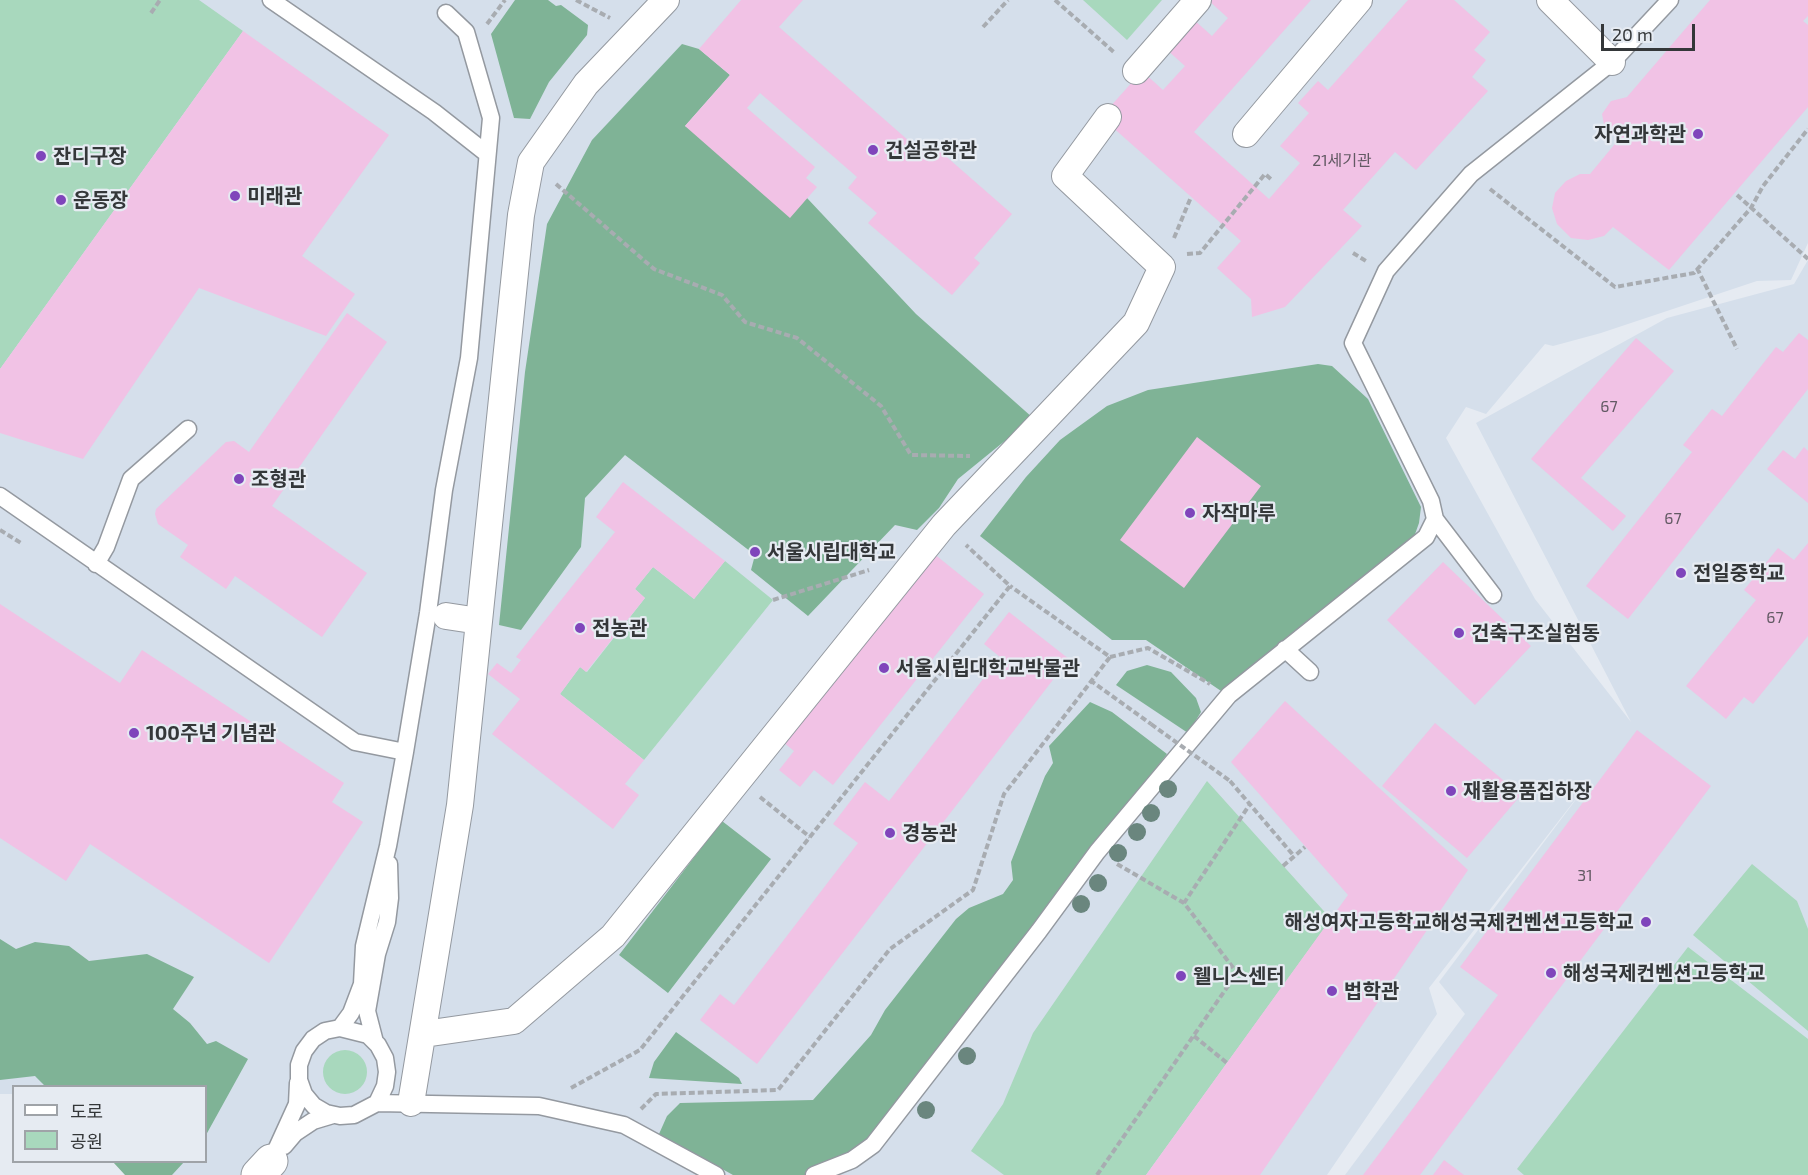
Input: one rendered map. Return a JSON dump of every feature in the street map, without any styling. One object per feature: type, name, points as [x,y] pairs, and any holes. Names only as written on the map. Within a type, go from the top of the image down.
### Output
[{"type":"street","points":[[411,1103],[460,805],[521,215],[531,162],[586,84],[666,0]]},
{"type":"street","points":[[1136,71],[1198,0]]},
{"type":"street","points":[[1246,134],[1359,0]]},
{"type":"street","points":[[1550,0],[1612,62]]},
{"type":"street","points":[[424,1034],[514,1020],[614,936],[944,525],[1136,323],[1164,262],[1065,176],[1108,117]]},
{"type":"street","points":[[446,616],[479,621]]},
{"type":"lane","points":[[271,0],[434,112],[486,153]]},
{"type":"lane","points":[[1493,596],[1435,519],[1431,501],[1353,344],[1386,271],[1471,174],[1612,62],[1670,0]]},
{"type":"lane","points":[[340,1028],[351,1013],[362,984],[364,946],[388,846],[405,753],[429,613],[444,490],[469,358],[491,118],[466,32],[446,13]]},
{"type":"lane","points":[[96,564],[106,547],[131,479],[188,429]]},
{"type":"lane","points":[[0,496],[355,742],[405,753]]},
{"type":"lane","points":[[814,1175],[852,1161],[873,1145],[1097,852],[1229,695],[1425,537],[1435,519]]},
{"type":"lane","points":[[1284,649],[1310,672]]},
{"type":"lane","points":[[375,1042],[367,1011],[390,898],[388,846]]},
{"type":"lane","points":[[265,1168],[297,1104],[299,1065],[304,1051],[313,1039],[326,1031],[340,1028],[368,1035],[375,1042],[385,1058],[387,1076],[377,1103]]},
{"type":"lane","points":[[299,1073],[304,1094],[314,1106],[333,1115]]},
{"type":"lane","points":[[387,1076],[395,1089],[411,1103]]},
{"type":"lane","points":[[265,1168],[295,1133],[313,1121],[333,1115],[354,1114],[377,1103],[411,1103],[539,1106],[624,1125],[716,1175]]},
{"type":"path","points":[[151,13],[160,0]]},
{"type":"path","points":[[576,0],[620,23],[639,27]]},
{"type":"path","points":[[983,27],[1008,0]]},
{"type":"path","points":[[1055,0],[1136,71]]},
{"type":"path","points":[[1471,174],[1615,287],[1694,273],[1751,208],[1763,186],[1808,129]]},
{"type":"path","points":[[531,162],[654,268],[722,295],[745,322],[797,338],[881,406],[911,455],[969,455],[998,469]]},
{"type":"path","points":[[1164,262],[1200,253],[1265,174],[1273,181]]},
{"type":"path","points":[[1737,195],[1808,259]]},
{"type":"path","points":[[1164,262],[1191,197]]},
{"type":"path","points":[[1697,268],[1737,348]]},
{"type":"path","points":[[944,525],[1010,586],[1110,657]]},
{"type":"path","points":[[773,600],[876,568]]},
{"type":"path","points":[[539,1106],[640,1050],[1010,586]]},
{"type":"path","points":[[624,1125],[657,1094],[778,1090],[890,949],[973,890],[1004,794],[1110,657],[1148,648],[1229,695]]},
{"type":"path","points":[[1090,680],[1230,781],[1294,856]]},
{"type":"path","points":[[738,780],[810,837]]},
{"type":"path","points":[[1184,903],[1250,804]]},
{"type":"path","points":[[1283,866],[1305,847]]},
{"type":"path","points":[[1097,852],[1184,903],[1237,974],[1097,1175]]},
{"type":"path","points":[[1194,1036],[1227,1063]]},
{"type":"shaded area","name":"서울시립대학교","points":[[0,0],[1808,0],[1808,243],[1791,280],[1757,281],[1601,333],[1553,346],[1545,344],[1486,414],[1466,407],[1446,438],[1535,599],[1631,722],[1476,423],[1667,318],[1794,284],[1808,260],[1808,1175],[1345,1175],[1465,1014],[1439,982],[1592,778],[1429,988],[1437,1014],[1327,1175],[147,1175],[127,1163],[207,1163],[207,1085],[12,1085],[12,1094],[0,1094]]},
{"type":"green space","name":"운동장","points":[[0,0],[199,0],[243,31],[0,369]]},
{"type":"green space","points":[[515,0],[548,0],[556,6],[561,5],[588,25],[587,35],[549,82],[530,119],[514,118],[491,34]]},
{"type":"green space","points":[[1083,0],[1162,0],[1127,40]]},
{"type":"green space","points":[[682,44],[699,49],[730,75],[685,126],[807,198],[916,314],[1033,418],[958,479],[939,508],[917,530],[895,525],[808,616],[751,570],[755,555],[625,455],[585,498],[581,547],[521,630],[499,625],[525,372],[547,224],[592,140]]},
{"type":"green space","points":[[1318,364],[1332,366],[1368,399],[1421,507],[1419,523],[1414,537],[1224,693],[1146,640],[1112,640],[980,536],[1026,477],[1060,440],[1107,406],[1148,390]]},
{"type":"green space","points":[[725,561],[773,600],[644,760],[560,694],[580,667],[587,672],[645,598],[635,589],[653,567],[694,599]]},
{"type":"green space","points":[[1147,665],[1171,672],[1196,698],[1201,712],[1188,733],[1116,685],[1127,671]]},
{"type":"green space","points":[[1090,702],[1112,712],[1167,754],[918,1080],[859,1148],[806,1175],[733,1175],[659,1134],[667,1116],[680,1103],[813,1100],[871,1035],[885,1010],[956,919],[969,908],[1003,894],[1013,880],[1011,862],[1045,776],[1053,763],[1049,746]]},
{"type":"green space","name":"웰니스센터","points":[[1207,781],[1331,919],[1146,1175],[1004,1175],[971,1151],[1003,1104],[1033,1033]]},
{"type":"green space","points":[[722,821],[771,859],[668,993],[619,955]]},
{"type":"green space","points":[[1752,864],[1797,901],[1808,929],[1808,1031],[1693,935]]},
{"type":"green space","points":[[0,939],[16,949],[35,942],[69,946],[89,961],[147,954],[194,977],[173,1009],[190,1023],[207,1044],[216,1041],[248,1059],[207,1133],[207,1085],[44,1085],[35,1076],[0,1080]]},
{"type":"green space","points":[[1688,947],[1808,1039],[1808,1175],[1524,1175],[1517,1169]]},
{"type":"green space","points":[[676,1032],[739,1078],[742,1084],[649,1078],[654,1062]]},
{"type":"green space","points":[[345,1050],[360,1057],[367,1072],[360,1087],[345,1094],[330,1087],[323,1072],[330,1057]]},
{"type":"green space","points":[[114,1163],[183,1163],[172,1175],[125,1175]]},
{"type":"building","name":"건설공학관","points":[[741,0],[803,0],[779,27],[925,155],[933,145],[1012,214],[974,258],[980,263],[952,295],[868,223],[877,213],[848,188],[857,177],[760,93],[747,108],[815,167],[806,178],[817,187],[790,218],[685,126],[730,75],[699,49]]},
{"type":"building","points":[[1208,0],[1311,0],[1194,132],[1269,199],[1300,163],[1280,146],[1309,113],[1298,103],[1318,81],[1328,90],[1408,0],[1454,0],[1490,32],[1474,50],[1486,60],[1472,77],[1488,91],[1416,170],[1395,152],[1343,210],[1362,226],[1285,307],[1252,317],[1251,299],[1217,268],[1241,241],[1101,117],[1142,71],[1163,90],[1185,66],[1166,49],[1193,19],[1212,36],[1228,18]]},
{"type":"building","name":"자연과학관","points":[[1710,0],[1808,0],[1808,16],[1803,21],[1808,25],[1808,107],[1669,270],[1613,227],[1604,236],[1588,240],[1571,238],[1557,224],[1552,208],[1555,193],[1566,181],[1580,174],[1590,174],[1619,139],[1605,130],[1602,114],[1611,101],[1627,97]]},
{"type":"building","name":"미래관","points":[[243,31],[389,135],[302,256],[355,294],[326,336],[199,288],[83,459],[0,433],[0,369]]},
{"type":"building","name":"조형관","points":[[347,313],[387,342],[272,506],[367,573],[322,637],[235,576],[226,589],[180,557],[188,545],[158,524],[155,514],[156,509],[226,442],[234,441],[249,452]]},
{"type":"building","points":[[1799,333],[1808,340],[1808,389],[1628,619],[1586,586],[1692,452],[1683,445],[1712,409],[1722,416],[1776,347],[1783,352]]},
{"type":"building","points":[[1636,338],[1674,371],[1581,478],[1626,516],[1613,531],[1531,459]]},
{"type":"building","name":"자작마루","points":[[1197,437],[1261,486],[1184,588],[1120,540]]},
{"type":"building","points":[[1804,447],[1808,451],[1808,503],[1767,469],[1783,450],[1795,459]]},
{"type":"building","name":"전농관","points":[[623,482],[725,561],[694,599],[653,567],[635,589],[645,598],[586,672],[580,667],[560,694],[644,760],[625,784],[639,795],[613,829],[492,734],[520,699],[488,674],[497,663],[511,673],[521,660],[516,657],[615,532],[596,517]]},
{"type":"building","points":[[1808,543],[1808,636],[1753,704],[1744,697],[1726,719],[1686,686],[1756,600],[1744,590],[1778,548],[1794,560]]},
{"type":"building","name":"서울시립대학교박물관","points":[[933,553],[984,594],[833,785],[814,770],[800,787],[779,770],[794,751],[783,742]]},
{"type":"building","name":"건축구조실험동","points":[[1443,562],[1531,646],[1475,705],[1387,620]]},
{"type":"building","name":"100주년 기념관","points":[[0,604],[120,683],[142,650],[344,783],[332,802],[363,822],[269,963],[90,844],[66,881],[0,838]]},
{"type":"building","name":"경농관","points":[[1009,612],[1069,659],[757,1064],[700,1020],[720,994],[734,1005],[858,843],[833,824],[865,782],[889,801],[1000,657],[984,644]]},
{"type":"building","name":"법학관","points":[[1285,701],[1468,870],[1260,1175],[1146,1175],[1348,895],[1231,762]]},
{"type":"building","name":"재활용품집하장","points":[[1435,723],[1521,795],[1467,858],[1382,786]]},
{"type":"building","points":[[1637,730],[1711,786],[1420,1175],[1363,1175],[1498,995],[1460,967]]},
{"type":"building","points":[[1444,1160],[1464,1175],[1433,1175]]},
{"type":"place","name":"자연과학관","points":[[1698,134]]},
{"type":"place","name":"건설공학관","points":[[873,150]]},
{"type":"place","name":"잔디구장","points":[[41,156]]},
{"type":"place","name":"미래관","points":[[235,196]]},
{"type":"place","name":"운동장","points":[[61,200]]},
{"type":"place","name":"조형관","points":[[239,479]]},
{"type":"place","name":"자작마루","points":[[1190,513]]},
{"type":"place","name":"서울시립대학교","points":[[755,552]]},
{"type":"place","name":"전일중학교","points":[[1681,573]]},
{"type":"place","name":"전농관","points":[[580,628]]},
{"type":"place","name":"건축구조실험동","points":[[1459,633]]},
{"type":"place","name":"서울시립대학교박물관","points":[[884,668]]},
{"type":"place","name":"100주년 기념관","points":[[134,733]]},
{"type":"place","name":"재활용품집하장","points":[[1451,791]]},
{"type":"place","name":"경농관","points":[[890,833]]},
{"type":"place","name":"해성여자고등학교해성국제컨벤션고등학교","points":[[1646,922]]},
{"type":"place","name":"해성국제컨벤션고등학교","points":[[1551,973]]},
{"type":"place","name":"웰니스센터","points":[[1181,976]]},
{"type":"place","name":"법학관","points":[[1332,991]]}]
